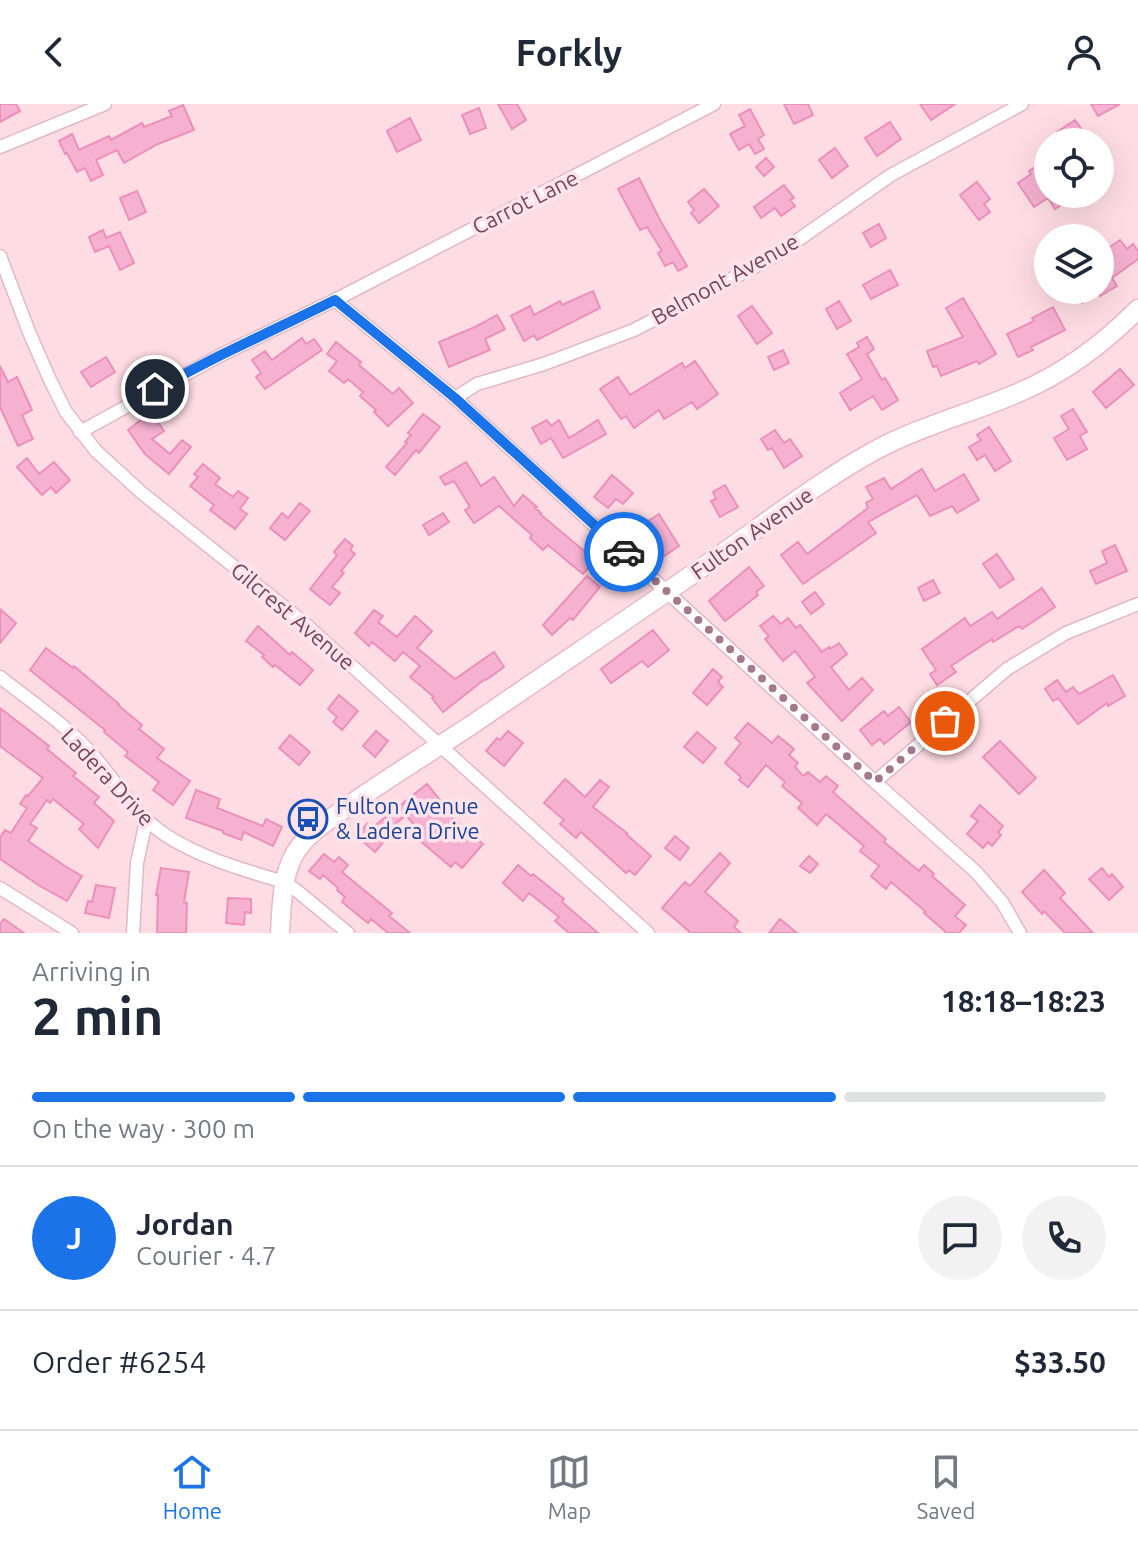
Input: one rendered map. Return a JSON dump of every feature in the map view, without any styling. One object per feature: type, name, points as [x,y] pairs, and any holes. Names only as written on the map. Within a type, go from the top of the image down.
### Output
[{"type":"street","points":[[0,147],[105,104]]},
{"type":"street","name":"Carrot Lane","points":[[80,432],[221,355],[335,300],[714,104]]},
{"type":"street","name":"Belmont Avenue","points":[[455,398],[477,384],[544,364],[634,330],[778,254],[891,175],[1022,104]]},
{"type":"street","name":"Gilcrest Avenue","points":[[0,256],[50,380],[66,412],[96,451],[357,669],[648,933]]},
{"type":"street","points":[[335,300],[455,398],[989,885],[1020,933]]},
{"type":"street","name":"Fulton Avenue","points":[[280,933],[284,882],[290,862],[321,825],[873,451],[1041,382],[1096,347],[1138,309]]},
{"type":"street","points":[[875,782],[1007,669],[1066,633],[1138,604]]},
{"type":"street","name":"Ladera Drive","points":[[0,677],[80,741],[146,821],[180,844],[202,854],[284,882],[348,933]]},
{"type":"street","points":[[133,933],[137,863],[146,821]]},
{"type":"street","points":[[0,888],[72,933]]},
{"type":"building","points":[[0,104],[16,104],[20,111],[0,122]]},
{"type":"building","points":[[498,104],[517,104],[526,120],[512,129]]},
{"type":"building","points":[[784,104],[808,104],[813,115],[794,124]]},
{"type":"building","points":[[920,104],[955,104],[931,120]]},
{"type":"building","points":[[1091,104],[1120,104],[1098,116]]},
{"type":"building","points":[[183,105],[194,130],[158,144],[124,163],[117,150],[96,160],[103,175],[91,181],[85,168],[77,172],[59,141],[72,134],[79,150],[109,136],[111,140],[142,123],[144,127],[172,116],[169,111]]},
{"type":"building","points":[[479,108],[486,128],[470,134],[462,115]]},
{"type":"building","points":[[750,109],[764,135],[758,139],[764,149],[755,154],[749,144],[739,150],[730,134],[745,126],[739,115]]},
{"type":"building","points":[[410,118],[421,140],[397,152],[387,131]]},
{"type":"building","points":[[1075,120],[1081,128],[1063,128]]},
{"type":"building","points":[[890,122],[901,139],[877,156],[865,138]]},
{"type":"building","points":[[835,148],[848,166],[832,178],[819,160]]},
{"type":"building","points":[[766,158],[774,167],[764,176],[756,167]]},
{"type":"building","points":[[1034,168],[1034,207],[1018,183],[1031,174],[1029,171]]},
{"type":"building","points":[[639,178],[687,266],[678,271],[673,262],[665,266],[658,253],[662,251],[647,227],[640,230],[618,189]]},
{"type":"building","points":[[977,182],[990,199],[984,204],[990,212],[979,220],[960,195]]},
{"type":"building","points":[[784,185],[794,198],[790,200],[795,206],[781,216],[775,208],[761,218],[754,207]]},
{"type":"building","points":[[704,189],[719,206],[699,223],[691,213],[694,210],[688,202]]},
{"type":"building","points":[[137,191],[146,212],[129,220],[120,198]]},
{"type":"building","points":[[879,224],[886,238],[871,247],[863,233]]},
{"type":"building","points":[[103,230],[106,238],[120,232],[134,263],[120,270],[109,246],[95,252],[89,237]]},
{"type":"building","points":[[1120,240],[1127,249],[1133,244],[1138,251],[1138,259],[1114,277],[1114,244]]},
{"type":"building","points":[[890,270],[898,285],[871,299],[863,285]]},
{"type":"building","points":[[593,291],[600,308],[537,340],[534,335],[524,341],[511,316],[530,306],[534,315],[560,301],[562,305]]},
{"type":"building","points":[[963,298],[996,354],[979,364],[977,361],[941,376],[937,366],[933,367],[927,351],[963,337],[946,308]]},
{"type":"building","points":[[839,301],[851,321],[837,329],[826,309]]},
{"type":"building","points":[[752,306],[772,333],[757,344],[738,316]]},
{"type":"building","points":[[1053,307],[1065,330],[1018,357],[1007,334],[1034,321],[1032,318]]},
{"type":"building","points":[[497,315],[505,329],[485,339],[490,350],[449,367],[439,342]]},
{"type":"building","points":[[867,337],[874,349],[867,354],[898,400],[882,410],[873,396],[850,410],[840,393],[862,379],[847,354],[859,347],[857,343]]},
{"type":"building","points":[[302,338],[306,344],[314,339],[322,350],[265,389],[256,377],[261,373],[252,360],[265,351],[272,360]]},
{"type":"building","points":[[336,342],[393,394],[399,388],[413,403],[388,426],[360,396],[363,392],[348,379],[344,383],[329,371],[337,361],[327,354]]},
{"type":"building","points":[[783,350],[789,363],[774,370],[768,357]]},
{"type":"building","points":[[106,357],[115,372],[91,387],[81,372]]},
{"type":"building","points":[[695,361],[718,394],[697,409],[692,402],[664,419],[659,410],[634,428],[626,416],[621,419],[600,389],[618,377],[630,395],[682,363],[685,368]]},
{"type":"building","points":[[0,366],[8,382],[17,377],[32,410],[22,415],[33,439],[18,446],[0,407]]},
{"type":"building","points":[[1120,369],[1134,385],[1106,408],[1093,392]]},
{"type":"building","points":[[1073,409],[1087,432],[1080,436],[1087,449],[1067,460],[1054,438],[1069,429],[1061,416]]},
{"type":"building","points":[[151,412],[164,431],[152,439],[170,454],[182,440],[191,447],[169,474],[145,454],[128,430]]},
{"type":"building","points":[[423,414],[440,427],[419,453],[416,450],[395,475],[386,467],[407,443],[411,435],[408,433]]},
{"type":"building","points":[[547,420],[551,426],[559,420],[569,438],[598,420],[606,434],[563,458],[551,438],[541,444],[532,428]]},
{"type":"building","points":[[989,427],[1011,461],[995,471],[985,455],[977,460],[969,447],[981,440],[977,435]]},
{"type":"building","points":[[775,430],[784,443],[790,439],[802,456],[784,468],[772,448],[768,450],[761,439]]},
{"type":"building","points":[[27,458],[39,474],[54,462],[70,480],[56,493],[51,487],[42,495],[17,467]]},
{"type":"building","points":[[466,462],[481,486],[494,477],[514,506],[523,495],[537,507],[540,514],[595,560],[583,574],[548,545],[543,550],[530,538],[532,535],[499,506],[474,523],[465,510],[470,507],[454,481],[445,485],[440,477]]},
{"type":"building","points":[[203,464],[220,478],[215,484],[233,497],[238,491],[248,498],[240,509],[247,514],[235,529],[210,510],[214,505],[190,486],[198,477],[194,474]]},
{"type":"building","points":[[922,469],[935,491],[964,474],[979,500],[957,513],[952,506],[930,516],[917,495],[868,522],[876,533],[803,584],[781,555],[798,542],[807,554],[868,508],[866,503],[873,499],[866,487],[884,478],[891,489]]},
{"type":"building","points":[[612,475],[633,493],[623,504],[616,499],[608,508],[594,497]]},
{"type":"building","points":[[725,485],[738,507],[720,517],[711,501],[716,499],[713,492]]},
{"type":"building","points":[[300,503],[310,511],[285,540],[270,528],[282,513],[288,518]]},
{"type":"building","points":[[443,513],[449,522],[429,535],[423,525]]},
{"type":"building","points":[[659,514],[679,546],[664,556],[644,524]]},
{"type":"building","points":[[345,539],[353,546],[350,550],[355,554],[332,587],[340,593],[330,605],[310,589],[337,555],[334,552]]},
{"type":"building","points":[[1115,545],[1127,571],[1096,584],[1090,571],[1107,563],[1102,551]]},
{"type":"building","points":[[997,554],[1014,579],[1000,588],[983,564]]},
{"type":"building","points":[[749,567],[764,586],[756,592],[758,595],[725,621],[709,601]]},
{"type":"building","points":[[587,576],[600,587],[573,620],[570,618],[552,635],[543,625]]},
{"type":"building","points":[[933,580],[940,593],[924,601],[918,588]]},
{"type":"building","points":[[1042,588],[1055,607],[1022,629],[1019,626],[993,642],[992,639],[951,666],[956,672],[937,685],[930,674],[936,670],[922,649],[965,618],[970,626],[992,612],[997,619]]},
{"type":"building","points":[[815,592],[824,604],[811,614],[802,602]]},
{"type":"building","points":[[0,609],[16,623],[0,643]]},
{"type":"building","points":[[374,610],[383,616],[378,622],[397,637],[415,616],[432,631],[417,648],[455,679],[494,652],[504,667],[443,712],[434,697],[410,677],[420,666],[403,652],[395,661],[372,642],[369,646],[355,633]]},
{"type":"building","points":[[773,616],[781,624],[788,618],[796,628],[800,625],[822,652],[839,643],[847,654],[831,667],[849,690],[862,678],[873,690],[842,721],[807,683],[815,677],[795,651],[783,661],[765,639],[769,636],[760,626]]},
{"type":"building","points":[[258,626],[290,655],[292,652],[313,670],[300,685],[275,665],[273,667],[262,657],[264,655],[246,641]]},
{"type":"building","points":[[653,630],[669,650],[648,667],[642,661],[611,683],[601,669]]},
{"type":"building","points":[[46,648],[74,666],[142,725],[139,729],[164,749],[157,758],[190,781],[173,805],[153,790],[159,782],[125,756],[128,752],[105,730],[30,670]]},
{"type":"building","points":[[713,669],[722,677],[718,682],[723,687],[707,705],[693,693]]},
{"type":"building","points":[[1113,675],[1125,696],[1108,706],[1107,703],[1078,724],[1058,698],[1053,701],[1045,689],[1057,680],[1066,692],[1073,687],[1079,694]]},
{"type":"building","points":[[339,695],[358,711],[342,730],[333,722],[337,717],[328,709]]},
{"type":"building","points":[[899,707],[911,722],[884,744],[880,739],[872,745],[860,730],[884,711],[888,716]]},
{"type":"building","points":[[0,708],[49,746],[47,749],[76,773],[73,776],[99,797],[94,803],[114,821],[98,848],[79,829],[84,824],[53,799],[50,803],[47,800],[30,824],[37,828],[28,841],[82,876],[67,901],[0,859],[0,838],[5,830],[11,833],[27,808],[20,804],[43,778],[0,746]]},
{"type":"building","points":[[748,723],[772,743],[778,736],[794,749],[789,755],[798,763],[795,767],[803,776],[808,772],[820,782],[826,776],[838,786],[833,792],[886,839],[884,842],[919,871],[924,865],[934,874],[932,876],[965,905],[955,916],[966,925],[959,933],[947,933],[891,882],[886,889],[871,876],[879,866],[860,851],[864,846],[826,814],[817,825],[798,808],[802,803],[782,786],[785,782],[766,765],[748,787],[739,780],[741,777],[725,763],[741,743],[735,738]]},
{"type":"building","points":[[376,731],[388,741],[375,757],[363,746]]},
{"type":"building","points":[[508,731],[523,743],[504,766],[486,751]]},
{"type":"building","points":[[697,732],[716,748],[703,763],[684,747]]},
{"type":"building","points":[[290,735],[310,752],[299,765],[279,748]]},
{"type":"building","points":[[1000,741],[1036,778],[1019,794],[983,757]]},
{"type":"building","points":[[565,779],[585,797],[600,780],[609,787],[593,807],[651,856],[635,875],[629,870],[626,873],[581,832],[576,838],[560,824],[564,820],[544,803]]},
{"type":"building","points":[[427,784],[440,800],[436,804],[483,844],[462,868],[455,862],[451,867],[417,838],[421,833],[406,815],[387,831],[390,834],[375,852],[357,836],[367,824],[372,828]]},
{"type":"building","points":[[196,790],[220,799],[217,808],[263,826],[266,819],[282,827],[273,846],[244,832],[241,840],[186,818]]},
{"type":"building","points":[[980,805],[1003,826],[998,832],[1001,835],[992,846],[988,842],[983,848],[967,834],[978,821],[971,816]]},
{"type":"building","points":[[675,836],[689,848],[680,860],[665,848]]},
{"type":"building","points":[[720,853],[730,863],[705,892],[738,921],[734,927],[741,933],[691,933],[662,908],[685,882],[690,886]]},
{"type":"building","points":[[324,854],[334,862],[339,857],[348,865],[342,872],[392,913],[389,916],[410,933],[388,933],[371,919],[368,923],[342,902],[345,897],[338,888],[323,875],[320,879],[309,871]]},
{"type":"building","points":[[809,856],[818,864],[810,873],[800,866]]},
{"type":"building","points":[[518,865],[564,899],[562,902],[598,933],[569,933],[555,921],[559,917],[529,893],[523,901],[503,883]]},
{"type":"building","points":[[161,868],[189,872],[184,902],[187,903],[186,933],[157,933],[156,895]]},
{"type":"building","points":[[1102,868],[1123,887],[1109,900],[1089,879]]},
{"type":"building","points":[[1044,870],[1065,893],[1060,898],[1093,933],[1065,933],[1022,892]]},
{"type":"building","points":[[96,885],[115,888],[109,918],[85,913],[88,901],[92,902]]},
{"type":"building","points":[[228,898],[251,899],[251,913],[245,912],[244,925],[226,923]]},
{"type":"building","points":[[4,919],[24,933],[0,933],[0,924]]},
{"type":"building","points":[[780,919],[797,933],[769,933]]},
{"type":"way so far","points":[[624,552],[875,782],[945,721]]},
{"type":"place","name":"Fulton Avenue & Ladera Drive","points":[[308,819]]},
{"type":"route","points":[[155,389],[335,300],[455,398],[624,552]]}]
